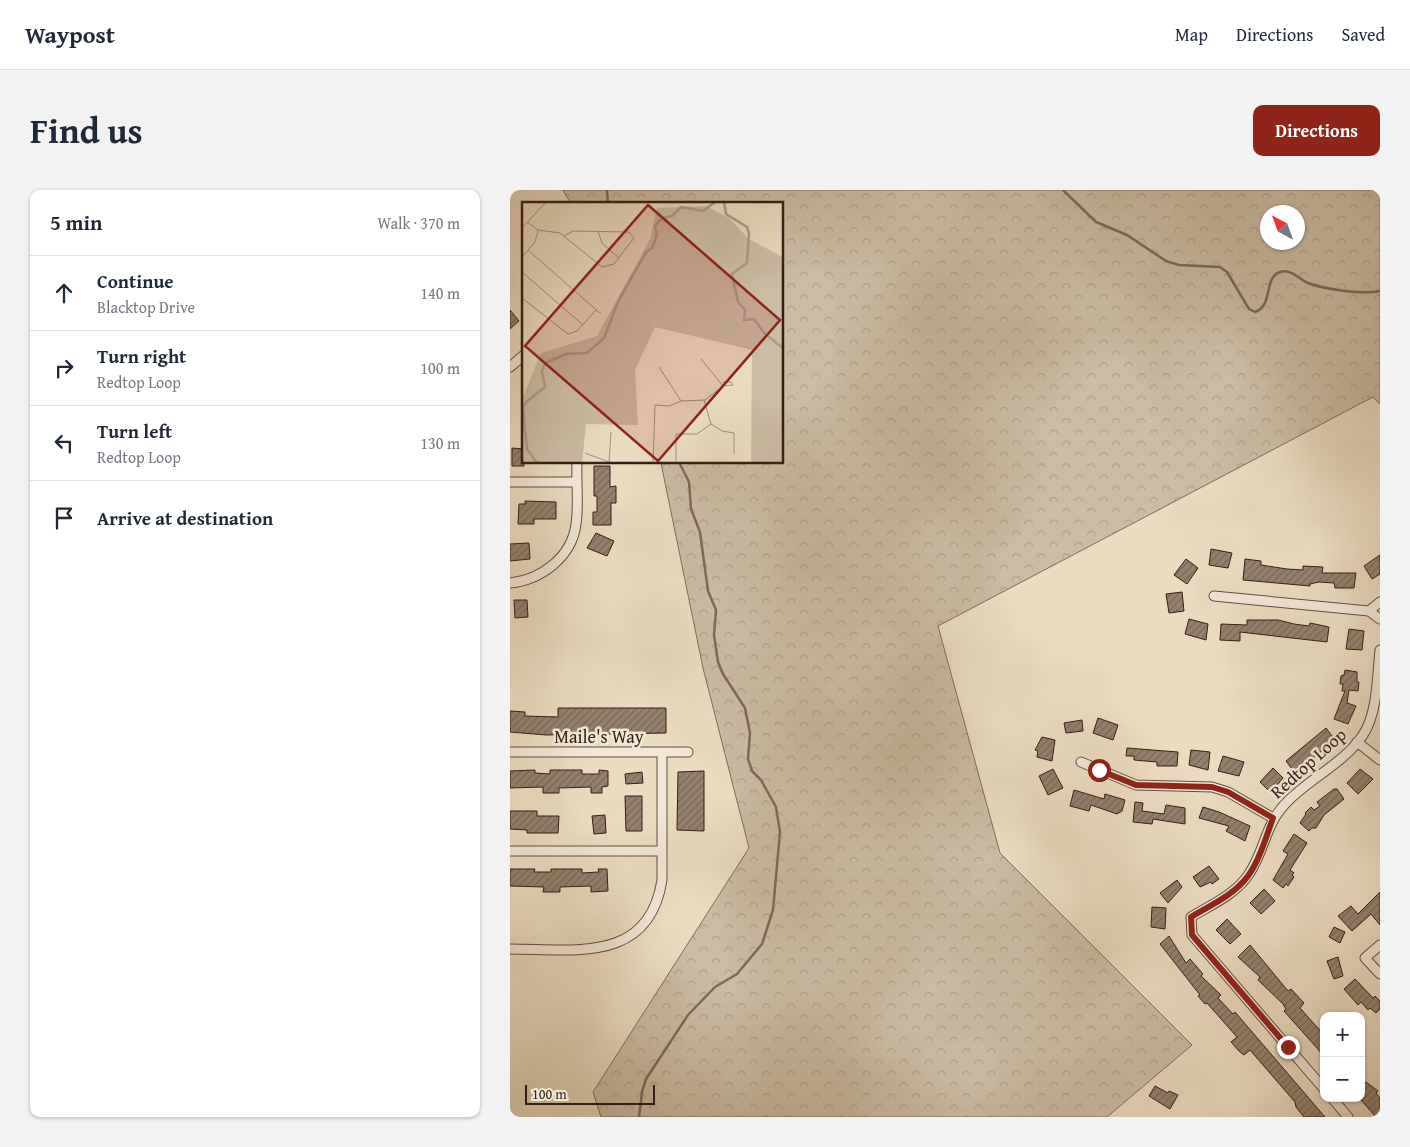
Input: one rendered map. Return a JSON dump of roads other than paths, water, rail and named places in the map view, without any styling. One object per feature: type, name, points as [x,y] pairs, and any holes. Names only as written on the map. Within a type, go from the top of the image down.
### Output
[{"type":"street","points":[[510,366],[522,357]]},
{"type":"street","points":[[510,583],[533,579],[554,566],[572,540],[576,524],[577,464]]},
{"type":"street","points":[[510,482],[576,482]]},
{"type":"street","points":[[1214,596],[1370,611],[1380,619]]},
{"type":"street","points":[[1370,611],[1380,602]]},
{"type":"street","name":"Redtop Loop","points":[[1320,1084],[1192,935],[1191,917],[1226,897],[1248,875],[1260,852],[1273,818],[1289,800],[1363,736],[1371,717],[1380,650]]},
{"type":"street","points":[[1357,742],[1380,760]]},
{"type":"street","name":"Maile's Way","points":[[510,752],[688,752]]},
{"type":"street","points":[[510,949],[601,949],[631,936],[651,914],[659,894],[662,753]]},
{"type":"street","points":[[1081,762],[1136,785],[1212,787],[1228,792],[1273,818]]},
{"type":"street","points":[[510,851],[661,851]]},
{"type":"street","points":[[1380,945],[1365,958],[1380,974]]},
{"type":"street","points":[[1335,1102],[1348,1117]]},
{"type":"waterway","points":[[607,190],[608,202]]},
{"type":"waterway","points":[[1063,190],[1096,222],[1127,235],[1166,261],[1179,265],[1220,267],[1227,272],[1249,309],[1255,312],[1265,304],[1275,275],[1284,271],[1308,283],[1323,287],[1354,292],[1380,291]]},
{"type":"waterway","points":[[639,1117],[642,1092],[646,1079],[688,1015],[715,987],[737,974],[762,944],[773,910],[780,832],[776,807],[761,780],[752,771],[748,759],[750,733],[745,708],[723,674],[718,662],[714,635],[716,610],[708,591],[700,532],[691,509],[689,482],[680,464]]}]
